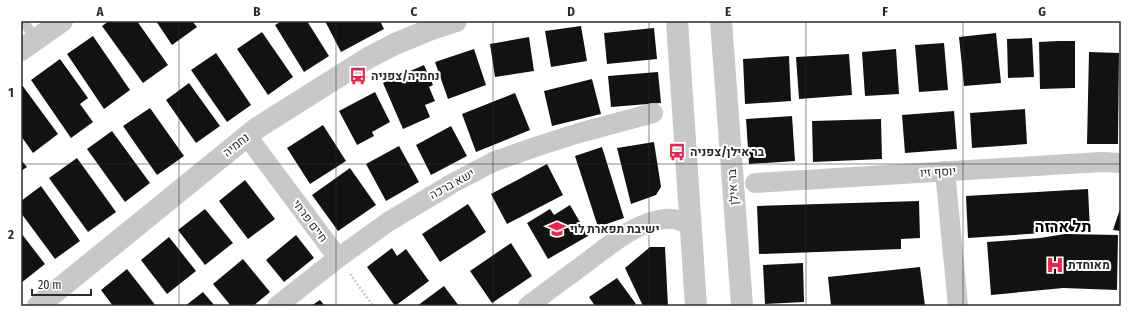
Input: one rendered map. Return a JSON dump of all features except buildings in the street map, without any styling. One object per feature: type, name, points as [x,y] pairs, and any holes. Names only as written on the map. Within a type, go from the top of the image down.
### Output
[{"type":"street","points":[[28,45],[62,21]]},
{"type":"street","name":"נחמיה","points":[[38,306],[257,128],[368,58],[395,44],[456,21]]},
{"type":"street","points":[[677,21],[696,306]]},
{"type":"street","name":"בר אילן","points":[[721,21],[742,306]]},
{"type":"street","name":"ישא ברכה","points":[[277,306],[338,258],[388,222],[453,183],[493,162],[579,133],[653,113]]},
{"type":"street","name":"חיים פרחי","points":[[246,136],[338,258]]},
{"type":"street","name":"יוסף זיו","points":[[755,183],[1102,162],[1121,163]]},
{"type":"street","points":[[945,171],[958,306]]},
{"type":"street","points":[[528,306],[625,235],[649,222],[664,219],[678,220],[691,226]]},
{"type":"lane","points":[[23,21],[28,45]]},
{"type":"path","points":[[338,258],[373,306]]},
{"type":"place","name":"נחמיה/צפניה","points":[[358,76]]},
{"type":"place","name":"בר אילן/צפניה","points":[[677,152]]},
{"type":"place","name":"ישיבת תפארת לוי","points":[[557,229]]},
{"type":"place","name":"מאוחדת","points":[[1055,265]]},
{"type":"district","name":"תל ארזה","points":[[1063,226]]}]
